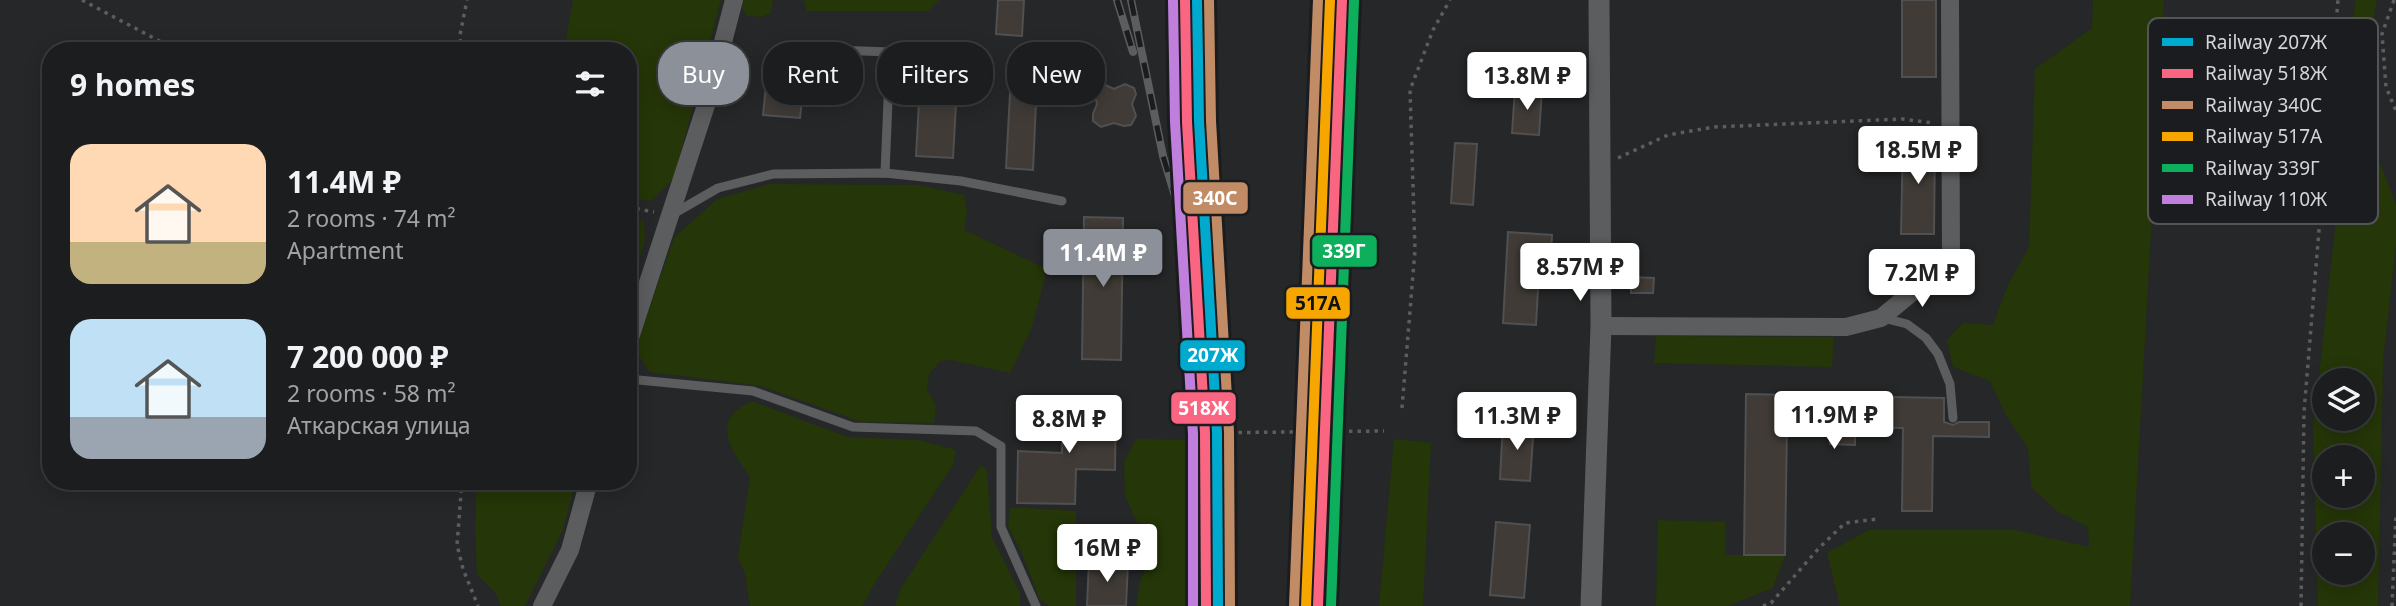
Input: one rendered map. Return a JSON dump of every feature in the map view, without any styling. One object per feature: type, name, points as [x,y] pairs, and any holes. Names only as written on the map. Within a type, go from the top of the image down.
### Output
[{"type":"street","points":[[637,318],[708,99],[734,0]]},
{"type":"street","points":[[1591,606],[1601,326],[1599,0]]},
{"type":"street","points":[[1601,326],[1846,327],[1881,318],[1951,260],[1950,0]]},
{"type":"street","points":[[542,606],[570,550],[587,490]]},
{"type":"lane","points":[[863,51],[890,52],[885,173]]},
{"type":"lane","points":[[672,215],[718,188],[773,174],[885,173],[961,181],[1062,201]]},
{"type":"lane","points":[[1881,318],[1906,324],[1926,338],[1938,354],[1950,384],[1953,418]]},
{"type":"lane","points":[[637,380],[753,391],[853,427],[976,431],[1001,446],[1001,527],[1036,606]]},
{"type":"path","points":[[82,0],[161,42]]},
{"type":"path","points":[[460,42],[467,0]]},
{"type":"path","points":[[1402,408],[1415,250],[1410,90],[1433,30],[1450,0]]},
{"type":"path","points":[[2337,18],[2338,0]]},
{"type":"path","points":[[2394,0],[2382,34],[2386,87],[2396,111]]},
{"type":"path","points":[[1600,166],[1668,135],[1714,127],[1902,119],[1951,125]]},
{"type":"path","points":[[637,209],[672,215]]},
{"type":"path","points":[[2301,606],[2304,412],[2320,224]]},
{"type":"path","points":[[1196,433],[1384,431]]},
{"type":"path","points":[[461,490],[457,545],[463,569],[478,606]]},
{"type":"path","points":[[2392,606],[2396,514]]},
{"type":"path","points":[[1763,606],[1771,603],[1819,548],[1845,523],[1877,519]]},
{"type":"green space","points":[[573,0],[721,0],[710,42],[658,42],[658,105],[693,105],[674,178],[651,201],[637,199],[637,42],[566,42]]},
{"type":"green space","points":[[744,0],[773,0],[771,13],[762,17],[747,16],[742,8]]},
{"type":"green space","points":[[804,0],[939,0],[928,11],[807,11]]},
{"type":"green space","points":[[2093,0],[2164,0],[2163,18],[2148,18],[2148,224],[2151,224],[2130,606],[1840,606],[1827,553],[1869,530],[2015,530],[2089,547],[2088,527],[2057,511],[2031,487],[2028,448],[2006,415],[1990,381],[1953,367],[1947,340],[1963,323],[1993,325],[2007,287],[2029,247],[2035,69],[2092,28]]},
{"type":"green space","points":[[2356,0],[2377,0],[2373,18],[2353,18]]},
{"type":"green space","points":[[2378,158],[2396,205],[2396,244],[2383,361],[2378,606],[2318,606],[2317,585],[2375,585],[2375,522],[2316,522],[2315,508],[2375,508],[2375,445],[2313,445],[2313,431],[2375,431],[2375,368],[2320,368],[2336,224],[2378,224]]},
{"type":"green space","points":[[769,184],[918,185],[964,195],[967,210],[964,230],[1047,269],[1032,327],[1010,373],[951,360],[940,361],[929,374],[927,389],[936,405],[934,423],[861,422],[761,386],[650,372],[637,353],[637,344],[674,238],[717,199]]},
{"type":"green space","points":[[637,220],[644,221],[645,240],[637,267]]},
{"type":"green space","points":[[1656,336],[1834,337],[1832,367],[1654,363]]},
{"type":"green space","points":[[752,401],[847,437],[919,440],[956,450],[953,465],[873,586],[863,606],[750,606],[745,574],[738,557],[750,477],[731,446],[727,429],[734,413]]},
{"type":"green space","points":[[1136,439],[1194,440],[1204,456],[1203,606],[1136,606],[1152,541],[1147,529],[1136,521],[1125,495],[1124,462]]},
{"type":"green space","points":[[1394,439],[1431,443],[1423,606],[1379,606]]},
{"type":"green space","points":[[981,465],[987,471],[992,537],[1020,593],[1020,606],[895,606],[901,588]]},
{"type":"green space","points":[[477,490],[574,490],[562,532],[525,606],[501,606],[496,594],[477,574]]},
{"type":"green space","points":[[1010,507],[1076,511],[1076,606],[1049,606],[1039,598],[1022,553],[1008,526]]},
{"type":"green space","points":[[1658,520],[1725,522],[1725,555],[1785,555],[1773,588],[1727,606],[1656,606]]},
{"type":"building","points":[[998,0],[1024,0],[1022,36],[996,34]]},
{"type":"building","points":[[1902,0],[1936,0],[1936,77],[1902,77]]},
{"type":"building","points":[[1125,84],[1134,88],[1136,94],[1132,104],[1136,116],[1131,125],[1114,123],[1101,127],[1093,121],[1097,105],[1105,105],[1105,85],[1114,89]]},
{"type":"building","points":[[1515,88],[1542,90],[1539,135],[1512,133]]},
{"type":"building","points":[[764,105],[801,105],[800,118],[763,115]]},
{"type":"building","points":[[919,105],[956,105],[953,158],[916,156]]},
{"type":"building","points":[[1009,105],[1036,105],[1033,170],[1006,168]]},
{"type":"building","points":[[1903,138],[1935,139],[1934,234],[1901,234]]},
{"type":"building","points":[[1455,143],[1477,144],[1473,205],[1451,203]]},
{"type":"building","points":[[1084,217],[1123,218],[1121,360],[1082,359]]},
{"type":"building","points":[[1508,232],[1552,235],[1551,256],[1540,255],[1536,325],[1503,323]]},
{"type":"building","points":[[1631,277],[1654,278],[1653,293],[1631,293]]},
{"type":"building","points":[[1746,394],[1944,398],[1944,422],[1953,425],[1959,422],[1989,422],[1989,437],[1933,436],[1932,511],[1902,511],[1903,428],[1855,427],[1855,445],[1830,444],[1830,425],[1787,424],[1785,555],[1744,555]]},
{"type":"building","points":[[1063,403],[1116,404],[1115,470],[1076,469],[1075,504],[1017,503],[1018,451],[1062,453]]},
{"type":"building","points":[[1503,423],[1534,425],[1530,481],[1500,479]]},
{"type":"building","points":[[1496,522],[1530,525],[1524,598],[1490,595]]},
{"type":"building","points":[[1089,561],[1128,562],[1126,606],[1087,606]]},
{"type":"railway","points":[[1117,0],[1133,52]]},
{"type":"railway","points":[[1131,0],[1163,156],[1185,229],[1196,279],[1215,411]]},
{"type":"railway","points":[[1321,606],[1344,0]]},
{"type":"rail line","name":"110Ж","points":[[1173,0],[1175,122],[1193,434],[1193,606]]},
{"type":"rail line","name":"518Ж","points":[[1185,0],[1187,122],[1205,433],[1206,606]]},
{"type":"rail line","name":"207Ж","points":[[1197,0],[1199,121],[1217,433],[1218,606]]},
{"type":"rail line","name":"340С","points":[[1209,0],[1211,121],[1229,432],[1230,606]]},
{"type":"rail line","name":"340С","points":[[1294,606],[1318,0]]},
{"type":"rail line","name":"517А","points":[[1306,606],[1330,0]]},
{"type":"rail line","name":"518Ж","points":[[1318,606],[1342,0]]},
{"type":"rail line","name":"339Г","points":[[1331,606],[1354,1]]}]
